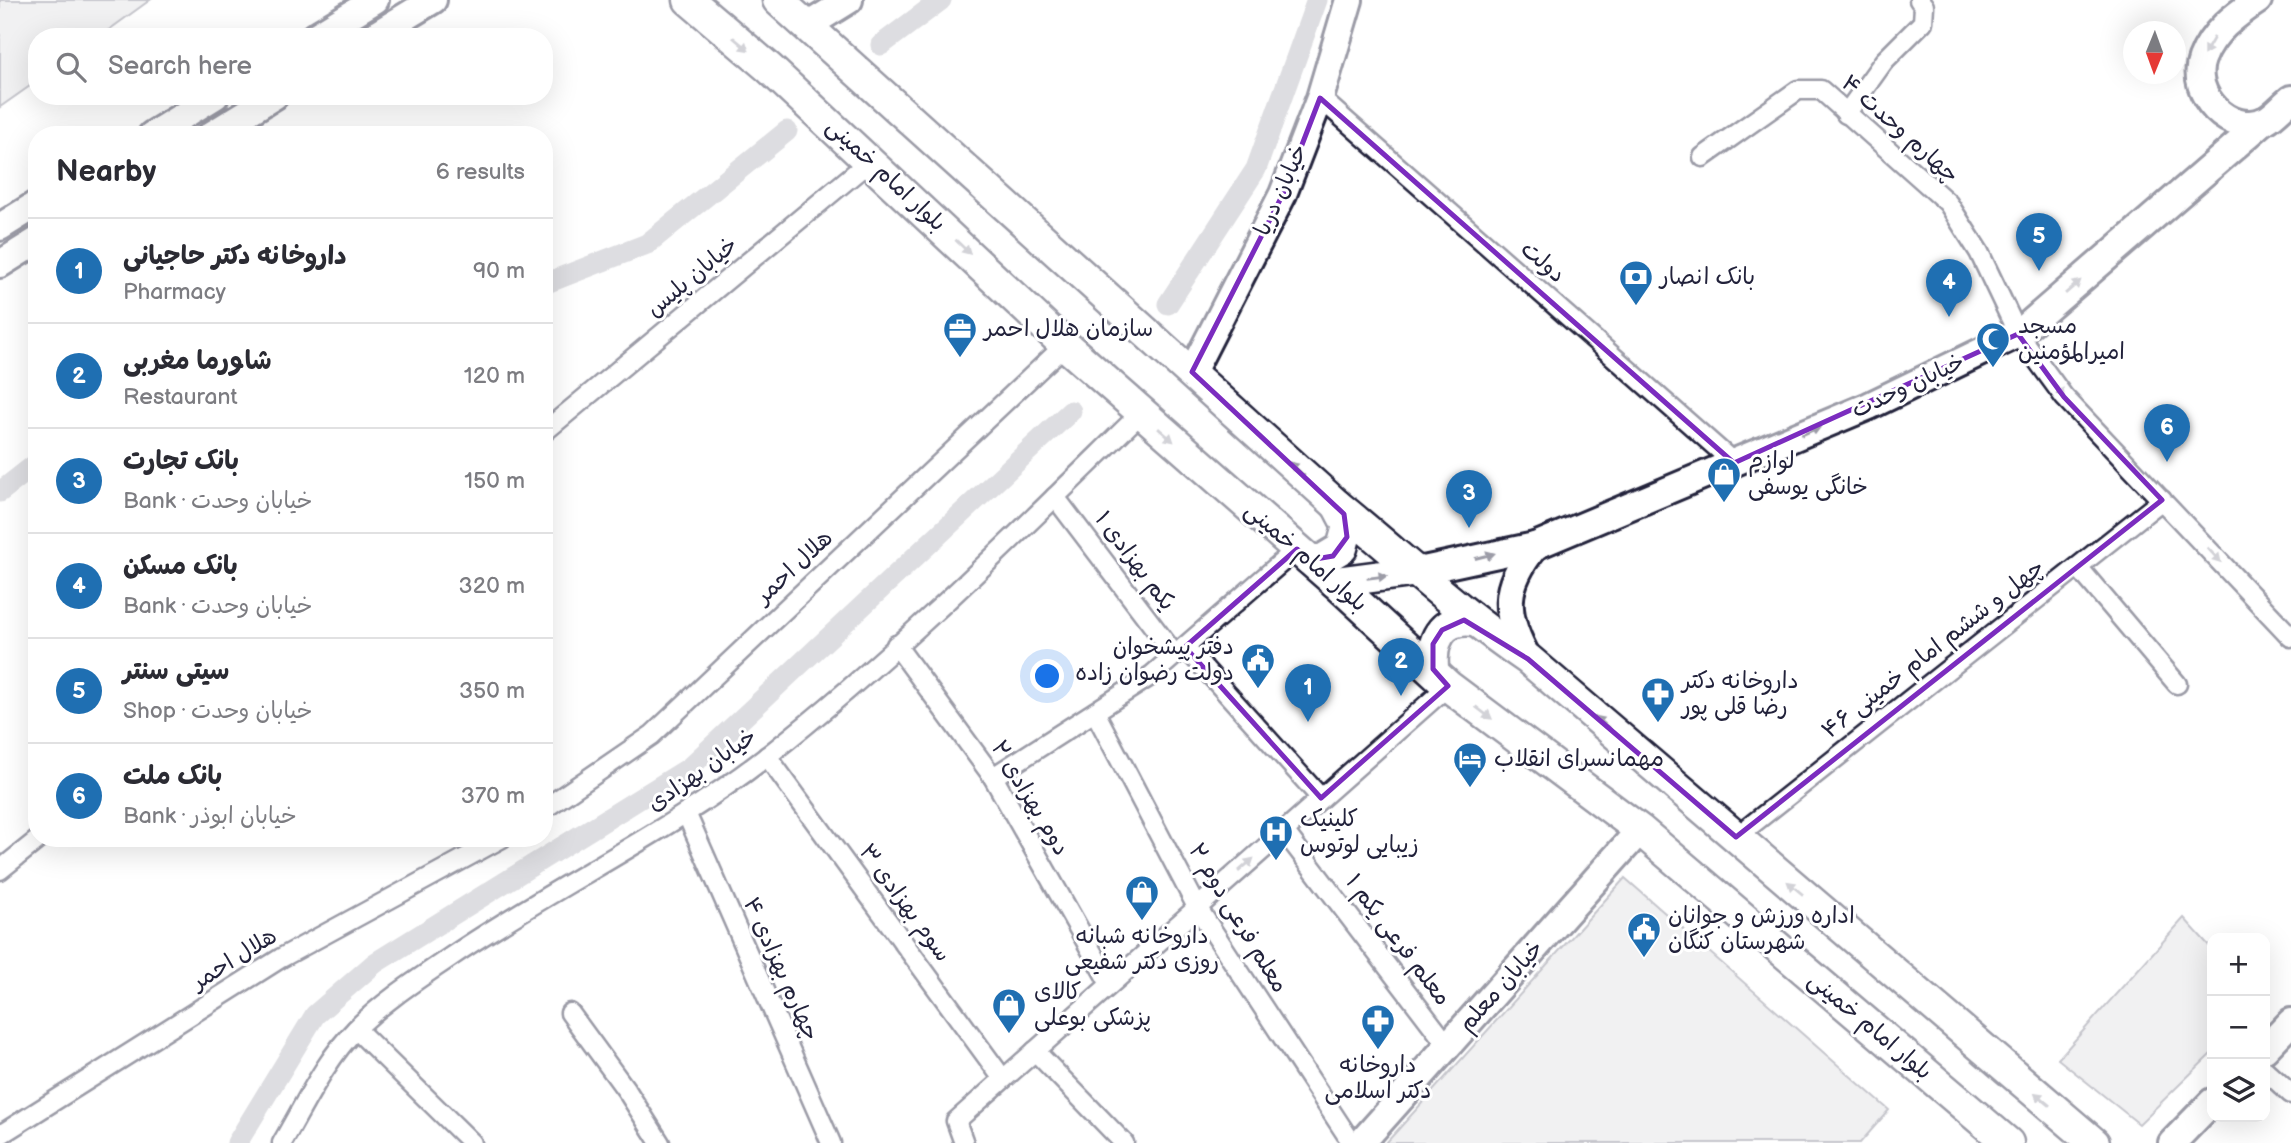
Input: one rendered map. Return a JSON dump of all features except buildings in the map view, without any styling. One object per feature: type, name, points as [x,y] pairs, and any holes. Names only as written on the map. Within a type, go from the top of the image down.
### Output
[{"type":"main road","points":[[329,28],[375,0]]},
{"type":"main road","points":[[378,28],[390,10],[433,0]]},
{"type":"main road","name":"بلوار امام خمینی","points":[[689,0],[871,160],[1065,345],[1441,678],[1640,830],[2008,1143]]},
{"type":"main road","points":[[778,0],[1337,505],[1419,571],[1473,621],[1528,659],[2094,1143]]},
{"type":"main road","points":[[807,26],[849,0]]},
{"type":"main road","name":"خیابان دریا","points":[[1192,372],[1283,194],[1320,98],[1349,0]]},
{"type":"main road","points":[[2258,0],[2237,14],[2213,37],[2201,61],[2202,90],[2215,111],[2236,121],[2264,121]]},
{"type":"main road","name":"خیابان وحدت","points":[[1419,571],[1535,546],[1869,406],[2018,334],[2291,99]]},
{"type":"main road","points":[[167,126],[200,105]]},
{"type":"main road","points":[[226,126],[259,105]]},
{"type":"main road","points":[[0,227],[28,210]]},
{"type":"main road","points":[[0,264],[28,247]]},
{"type":"main road","points":[[1303,555],[1322,560],[1342,548],[1348,526],[1337,505]]},
{"type":"main road","points":[[1528,659],[1512,630],[1508,600],[1518,568],[1535,546]]},
{"type":"main road","points":[[1335,582],[1419,571]]},
{"type":"main road","points":[[1441,678],[1432,652],[1437,636],[1456,621],[1473,621]]},
{"type":"main road","name":"خیابان معلم","points":[[1361,1143],[1640,830]]},
{"type":"main road","points":[[2270,1044],[2291,1022]]},
{"type":"main road","points":[[2172,1143],[2207,1107]]},
{"type":"street","points":[[1846,114],[1884,61],[1923,22],[1924,6],[1919,0]]},
{"type":"street","name":"چهارم وحدت ۴","points":[[1703,157],[1798,90],[1821,90],[1948,203],[1979,252],[2018,334],[2064,397],[2291,637]]},
{"type":"street","name":"دولت","points":[[1320,98],[1734,463]]},
{"type":"street","name":"خیابان پلیس","points":[[553,425],[871,160]]},
{"type":"street","name":"هلال احمر","points":[[553,803],[652,736],[1065,345]]},
{"type":"street","name":"خیابان بهزادی","points":[[282,1143],[329,1062],[356,1029],[404,989],[517,912],[687,815],[767,756],[896,645],[1141,413]]},
{"type":"street","name":"یکم بهزادی ۱","points":[[1055,497],[1180,651],[1321,798]]},
{"type":"street","name":"چهل و ششم امام خمینی ۴۶","points":[[1736,837],[2162,500]]},
{"type":"street","points":[[993,777],[1152,675],[1303,555]]},
{"type":"street","points":[[2078,567],[2177,684]]},
{"type":"street","name":"دوم بهزادی ۲","points":[[896,645],[993,777],[1110,984]]},
{"type":"street","points":[[964,1143],[956,1121],[1321,798],[1441,678]]},
{"type":"street","name":"معلم فرعی دوم ۲","points":[[1095,712],[1197,907],[1352,1143]]},
{"type":"street","name":"سوم بهزادی ۳","points":[[767,756],[1003,1079]]},
{"type":"street","name":"چهارم بهزادی ۴","points":[[687,815],[831,1143]]},
{"type":"street","name":"معلم فرعی یکم ۱","points":[[1284,831],[1448,1045]]},
{"type":"street","points":[[0,870],[29,847]]},
{"type":"street","name":"هلال احمر","points":[[0,1135],[281,958],[485,847]]},
{"type":"street","points":[[570,1013],[627,1091],[660,1143]]},
{"type":"street","points":[[356,1029],[471,1143]]},
{"type":"street","points":[[1035,1051],[1124,1143]]},
{"type":"street","points":[[2270,1075],[2291,1094]]},
{"type":"highlighted area","points":[[1320,98],[1734,463],[2018,334],[2064,397],[2162,500],[1736,837],[1528,659],[1464,620],[1442,630],[1433,644],[1433,669],[1448,686],[1321,798],[1185,647],[1297,549],[1310,560],[1333,556],[1347,537],[1344,514],[1192,372],[1283,194]]},
{"type":"shaded area","points":[[0,0],[150,0],[111,28],[28,28],[28,87],[0,107]]},
{"type":"shaded area","points":[[1625,878],[1889,1110],[1860,1143],[1386,1143]]},
{"type":"shaded area","points":[[2184,918],[2207,943],[2207,1058],[2139,1124],[2058,1059]]},
{"type":"waterway","points":[[881,45],[941,0]]},
{"type":"waterway","points":[[1168,304],[1256,169],[1317,0]]},
{"type":"waterway","points":[[553,281],[647,244],[787,131]]},
{"type":"waterway","points":[[237,1143],[315,1015],[375,963],[689,768],[1071,411]]},
{"type":"waterway","points":[[0,492],[28,470]]},
{"type":"place","name":"سیتی سنتر","points":[[2039,271]]},
{"type":"place","name":"بانک انصار","points":[[1636,307]]},
{"type":"place","name":"بانک مسکن","points":[[1949,317]]},
{"type":"place","name":"سازمان هلال احمر","points":[[960,359]]},
{"type":"place","name":"مسجد امیرالمؤمنین","points":[[1993,369]]},
{"type":"place","name":"بانک ملت","points":[[2167,462]]},
{"type":"place","name":"لوازم خانگی یوسفی","points":[[1724,504]]},
{"type":"place","name":"بانک تجارت","points":[[1469,528]]},
{"type":"place","name":"دفتر پیشخوان دولت رضوان زاده","points":[[1258,690]]},
{"type":"place","name":"شاورما مغربی","points":[[1401,696]]},
{"type":"place","name":"داروخانه دکتر حاجیانی","points":[[1308,722]]},
{"type":"place","name":"داروخانه دکتر رضا قلی پور","points":[[1658,724]]},
{"type":"place","name":"مهمانسرای انقلاب","points":[[1470,789]]},
{"type":"place","name":"کلینیک زیبایی لوتوس","points":[[1276,862]]},
{"type":"place","name":"داروخانه شبانه روزی دکتر شفیعی","points":[[1142,922]]},
{"type":"place","name":"اداره ورزش و جوانان شهرستان کنگان","points":[[1644,959]]},
{"type":"place","name":"کالای پزشکی بوعلی","points":[[1009,1035]]},
{"type":"place","name":"داروخانه دکتر اسلامی","points":[[1378,1051]]}]
